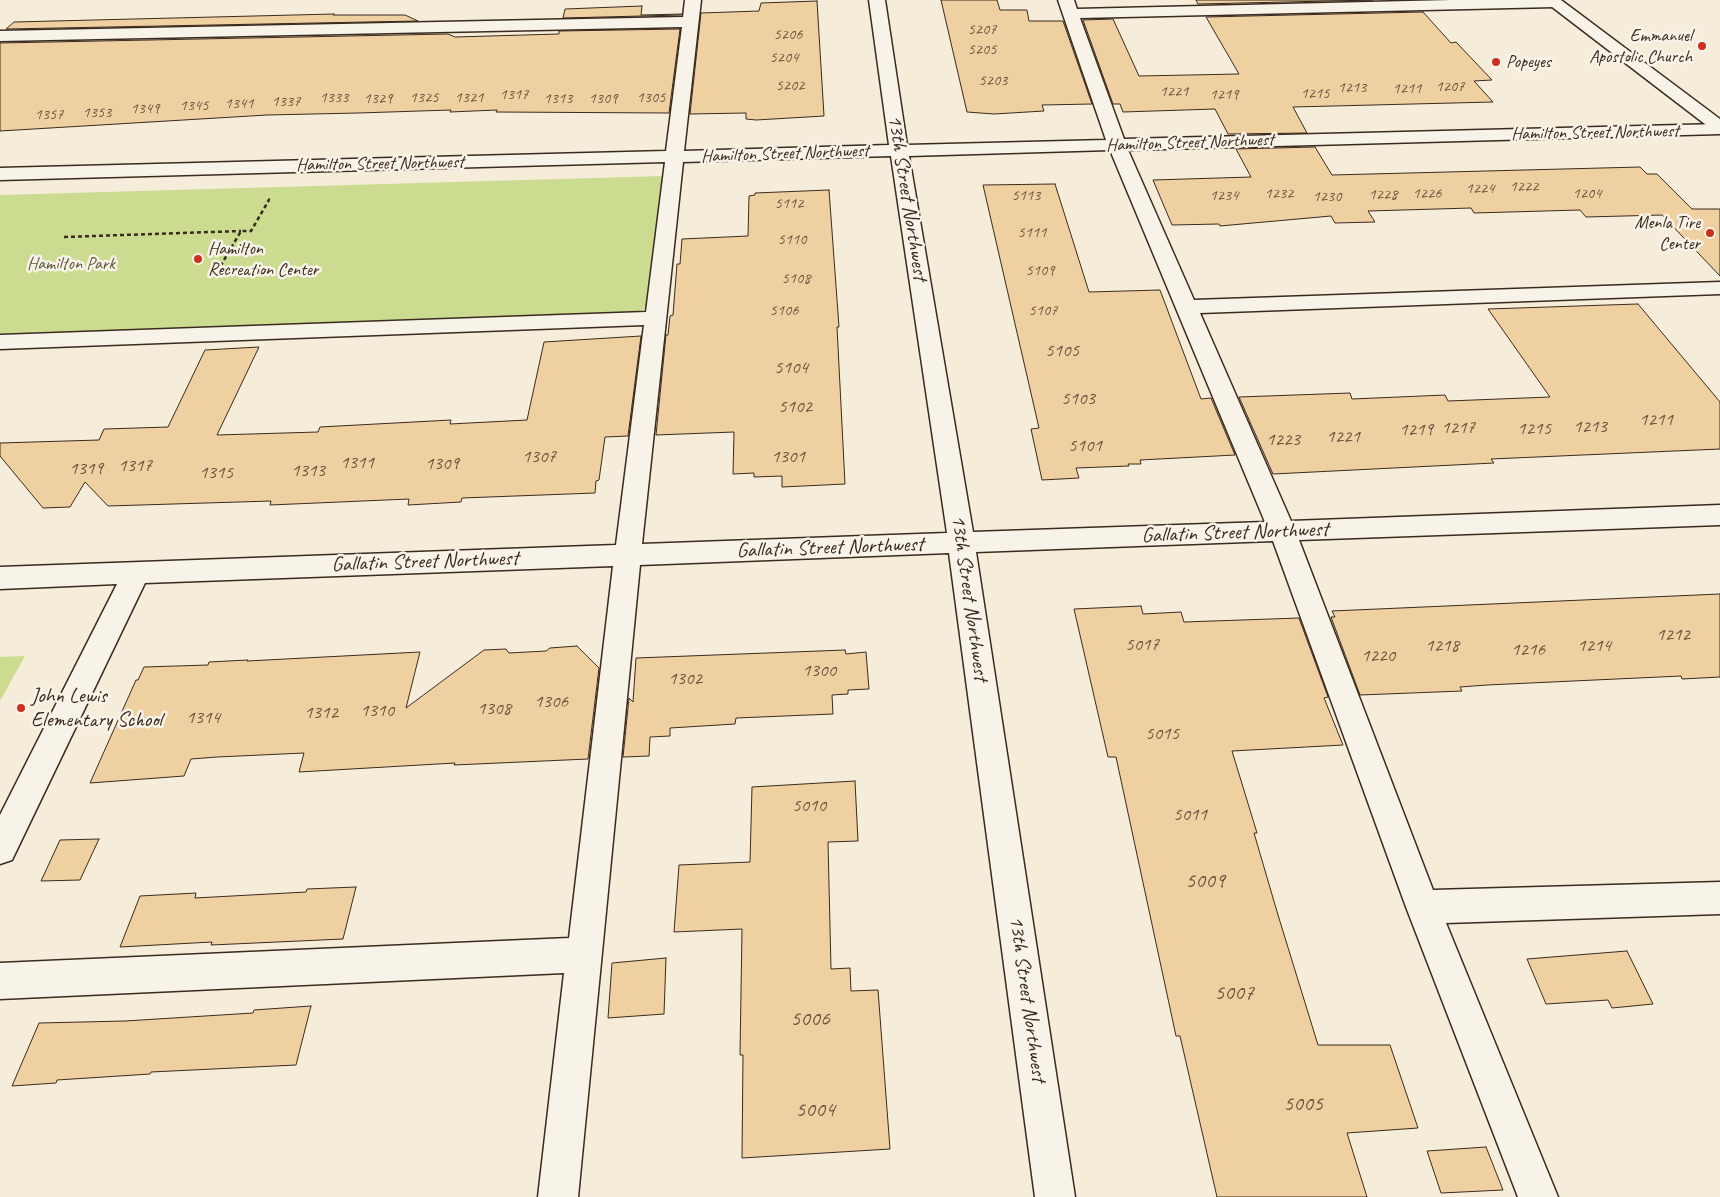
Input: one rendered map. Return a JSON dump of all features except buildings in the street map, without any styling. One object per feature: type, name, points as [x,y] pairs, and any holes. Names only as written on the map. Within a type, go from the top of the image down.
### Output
[{"type":"main road","name":"13th Street Northwest","points":[[877,0],[961,543],[1055,1197]]},
{"type":"main road","points":[[1538,1197],[1423,907],[1282,531],[1117,145],[1069,7],[1552,1],[1720,128]]},
{"type":"main road","points":[[0,36],[691,11],[627,556],[558,1197]]},
{"type":"main road","name":"Hamilton Street Northwest","points":[[0,174],[1720,128]]},
{"type":"main road","points":[[1186,307],[1720,288]]},
{"type":"main road","points":[[0,342],[656,318]]},
{"type":"main road","name":"Gallatin Street Northwest","points":[[0,578],[1720,515]]},
{"type":"main road","points":[[0,849],[137,572]]},
{"type":"main road","points":[[1423,907],[1720,898]]},
{"type":"main road","points":[[0,982],[585,955]]},
{"type":"path","points":[[64,237],[251,231],[273,192]]},
{"type":"path","points":[[217,272],[241,231]]},
{"type":"green space","name":"Hamilton Park","points":[[664,176],[653,305],[632,315],[0,337],[0,195]]},
{"type":"green space","points":[[25,656],[0,701],[0,657]]},
{"type":"place","name":"Emmanuel Apostolic Church","points":[[1702,46]]},
{"type":"place","name":"Popeyes","points":[[1496,62]]},
{"type":"place","name":"Menla Tire Center","points":[[1710,233]]},
{"type":"place","name":"Hamilton Recreation Center","points":[[198,259]]},
{"type":"place","name":"John Lewis Elementary School","points":[[21,708]]}]
